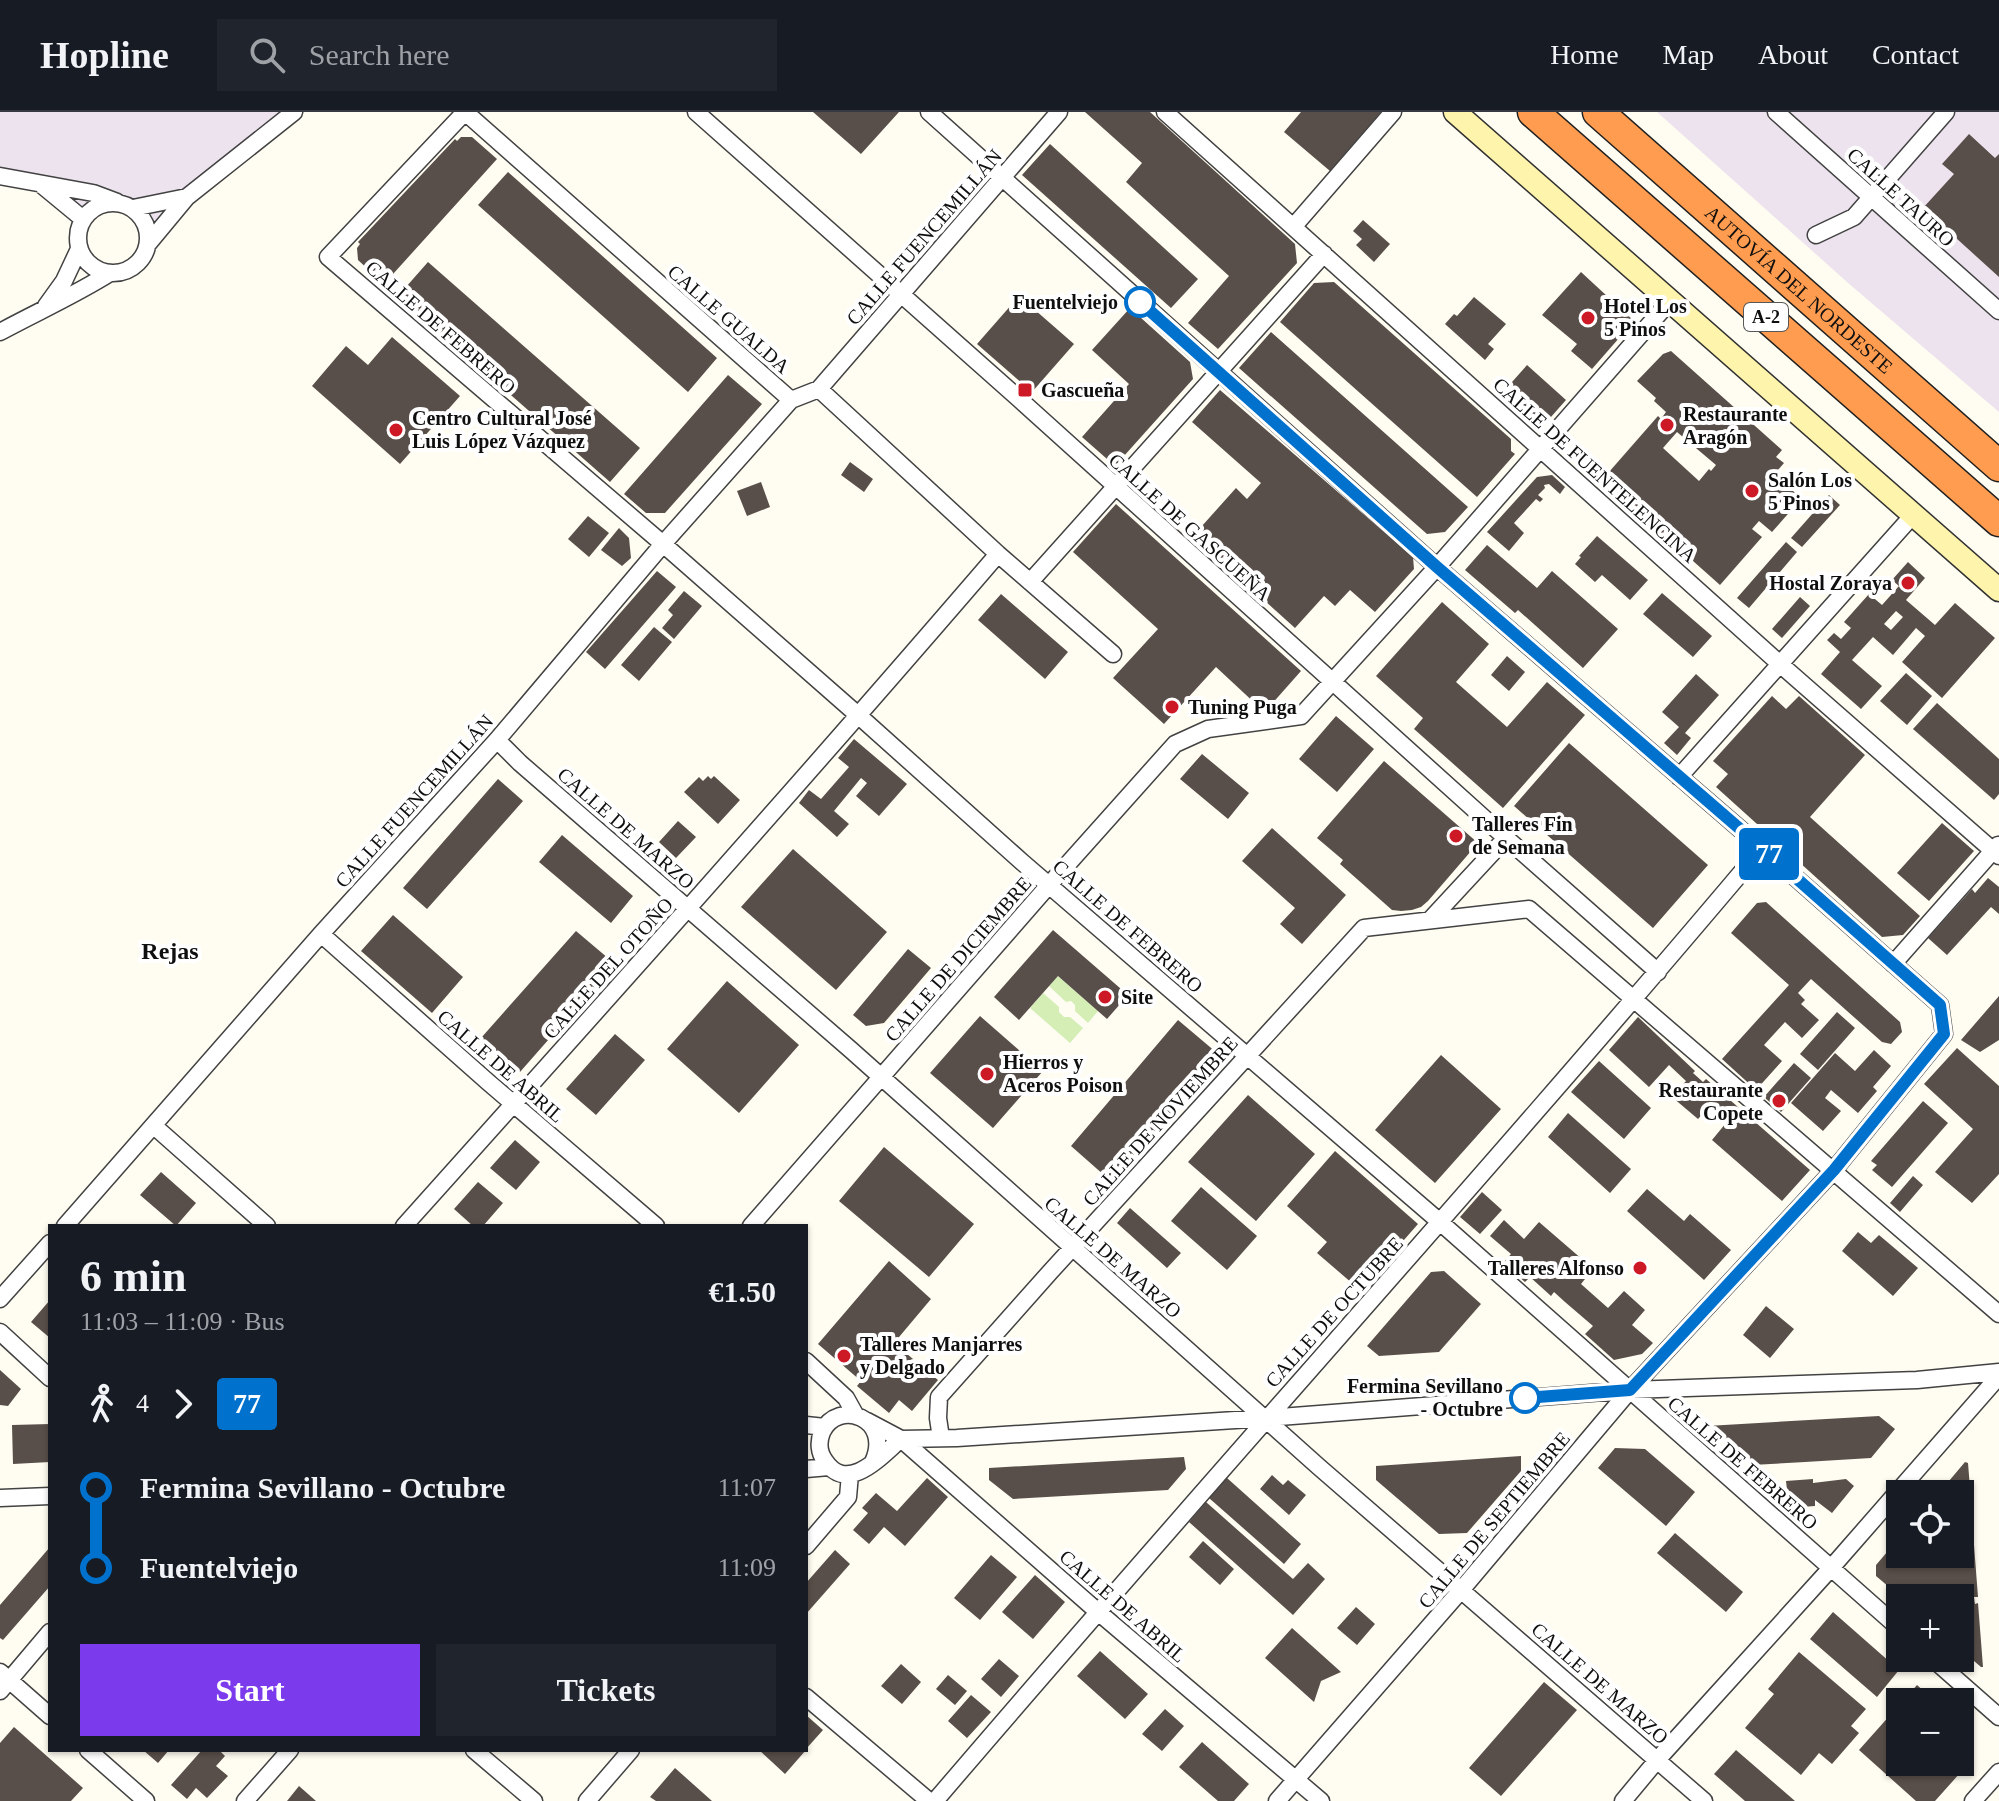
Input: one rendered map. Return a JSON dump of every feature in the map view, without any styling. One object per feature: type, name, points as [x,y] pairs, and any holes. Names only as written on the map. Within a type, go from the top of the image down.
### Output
[{"type":"highway","name":"AUTOVÍA DEL NORDESTE","points":[[1533,112],[1999,521]]},
{"type":"highway","name":"AUTOVÍA DEL NORDESTE","points":[[1598,112],[1999,466]]},
{"type":"street","points":[[148,244],[187,197],[294,112]]},
{"type":"street","name":"CALLE DE FEBRERO","points":[[465,112],[328,257],[663,544],[1049,885],[1440,1222],[1886,1617]]},
{"type":"street","name":"CALLE GUALDA","points":[[465,112],[791,400],[819,389]]},
{"type":"street","name":"CALLE DE GASCUEÑA","points":[[696,112],[1658,972]]},
{"type":"street","points":[[929,112],[1437,567],[1893,964],[1997,850]]},
{"type":"street","name":"CALLE FUENCEMILLÁN","points":[[819,389],[1059,112]]},
{"type":"street","name":"CALLE DE FUENTELENCINA","points":[[1165,112],[1780,664],[1997,850]]},
{"type":"street","points":[[1294,226],[1393,112]]},
{"type":"street","points":[[1455,112],[1999,590]]},
{"type":"street","name":"CALLE TAURO","points":[[1776,112],[1999,311]]},
{"type":"street","points":[[1816,235],[1854,217],[1946,112]]},
{"type":"street","points":[[0,176],[93,193],[125,206],[142,218],[148,231],[144,256],[134,267],[110,273],[99,271],[87,262],[79,249],[78,233],[83,219],[92,209],[104,204],[125,206],[187,197]]},
{"type":"street","points":[[38,183],[83,219]]},
{"type":"street","points":[[46,306],[64,281],[79,249]]},
{"type":"street","points":[[1030,582],[1324,254]]},
{"type":"street","points":[[0,332],[110,273]]},
{"type":"street","name":"CALLE DE DICIEMBRE","points":[[753,1224],[1175,744],[1208,729],[1301,716],[1437,567],[1670,301]]},
{"type":"street","points":[[819,389],[998,554],[1113,654]]},
{"type":"street","name":"CALLE FUENCEMILLÁN","points":[[67,1224],[321,934],[497,740],[663,544],[791,400]]},
{"type":"street","points":[[1679,777],[1914,514]]},
{"type":"street","name":"CALLE DEL OTOÑO","points":[[406,1224],[689,909],[998,554]]},
{"type":"street","name":"CALLE DE MARZO","points":[[497,740],[1319,1467],[1704,1801]]},
{"type":"street","points":[[1430,920],[1506,838]]},
{"type":"street","name":"CALLE DE OCTUBRE","points":[[932,1801],[1658,972],[1762,848]]},
{"type":"street","name":"CALLE DE NOVIEMBRE","points":[[941,1438],[939,1397],[1364,928],[1430,920],[1529,909],[1999,1314]]},
{"type":"street","name":"CALLE DE ABRIL","points":[[321,934],[654,1224]]},
{"type":"street","name":"CALLE DE SEPTIEMBRE","points":[[1277,1801],[1630,1390],[1834,1170],[1944,1034],[1940,1005],[1893,964]]},
{"type":"street","points":[[154,1126],[265,1224]]},
{"type":"street","points":[[0,1299],[48,1245]]},
{"type":"street","points":[[0,1332],[48,1376]]},
{"type":"street","points":[[808,1363],[875,1429],[879,1440],[873,1462]]},
{"type":"street","points":[[861,1418],[839,1417],[825,1427],[820,1437],[822,1458],[839,1473],[850,1474],[867,1469],[901,1439],[1266,1418],[1630,1390],[1917,1380],[1999,1374]]},
{"type":"street","points":[[1623,1801],[1999,1374]]},
{"type":"street","name":"CALLE DE ABRIL","points":[[861,1418],[901,1439],[1321,1801]]},
{"type":"street","points":[[808,1425],[825,1427]]},
{"type":"street","points":[[808,1469],[829,1467]]},
{"type":"street","points":[[808,1544],[848,1497],[850,1474]]},
{"type":"street","points":[[0,1498],[48,1496]]},
{"type":"street","points":[[48,1634],[3,1681],[48,1715]]},
{"type":"street","points":[[1948,1672],[1999,1717]]},
{"type":"street","points":[[808,1699],[932,1801]]},
{"type":"street","points":[[90,1752],[146,1801]]},
{"type":"street","points":[[245,1801],[288,1752]]},
{"type":"street","points":[[476,1752],[534,1801]]},
{"type":"street","points":[[587,1801],[629,1752]]},
{"type":"street","points":[[1973,1801],[1999,1772]]},
{"type":"shaded area","points":[[0,112],[294,112],[187,197],[148,244],[148,231],[133,208],[118,203],[104,204],[83,219],[38,183],[0,176]]},
{"type":"shaded area","points":[[1657,112],[1999,112],[1999,412],[1847,282]]},
{"type":"green space","points":[[1058,976],[1098,1011],[1088,1023],[1075,1011],[1071,1001],[1066,1002],[1049,986]]},
{"type":"green space","points":[[1043,993],[1059,1007],[1064,1017],[1070,1017],[1083,1028],[1070,1043],[1030,1008]]},
{"type":"building","points":[[813,112],[899,112],[861,154]]},
{"type":"building","points":[[1085,112],[1150,112],[1295,244],[1297,263],[1218,349],[1188,323],[1229,276],[1126,182],[1142,163]]},
{"type":"building","points":[[1301,112],[1381,112],[1330,171],[1284,132]]},
{"type":"building","points":[[1969,134],[1995,158],[1999,154],[1999,277],[1923,208],[1954,174],[1942,164]]},
{"type":"building","points":[[461,137],[472,137],[497,159],[384,284],[358,260],[358,242],[455,139],[457,141]]},
{"type":"building","points":[[1050,144],[1198,279],[1171,308],[1022,175]]},
{"type":"building","points":[[508,172],[717,358],[688,392],[478,205]]},
{"type":"building","points":[[1363,220],[1390,244],[1374,262],[1356,245],[1362,239],[1353,231]]},
{"type":"building","points":[[428,262],[640,448],[610,482],[398,296]]},
{"type":"building","name":"Hotel Los 5 Pinos","points":[[1581,272],[1634,321],[1592,369],[1571,351],[1577,344],[1542,315]]},
{"type":"building","points":[[1334,282],[1511,439],[1511,451],[1515,454],[1477,497],[1280,322],[1314,283]]},
{"type":"building","points":[[1019,296],[1074,344],[1032,392],[977,344]]},
{"type":"building","points":[[1474,297],[1506,324],[1488,344],[1494,349],[1485,360],[1445,324]]},
{"type":"building","points":[[1130,308],[1190,362],[1193,379],[1115,466],[1082,437],[1129,384],[1092,350]]},
{"type":"building","points":[[1271,332],[1468,507],[1445,532],[1427,534],[1239,368]]},
{"type":"building","name":"Centro Cultural José Luis López Vázquez","points":[[392,337],[460,396],[400,464],[312,386],[346,346],[368,365]]},
{"type":"building","points":[[1671,351],[1782,450],[1776,457],[1784,463],[1778,470],[1793,484],[1789,488],[1802,498],[1772,532],[1759,521],[1752,529],[1762,537],[1720,585],[1602,480],[1658,416],[1661,419],[1666,412],[1637,381],[1663,354]],"holes":[[[1677,432],[1716,465],[1699,481],[1663,448]]]},
{"type":"building","points":[[1527,365],[1566,400],[1543,426],[1504,391]]},
{"type":"building","points":[[728,375],[762,404],[665,513],[646,513],[624,494]]},
{"type":"building","points":[[1220,390],[1413,557],[1414,569],[1375,612],[1350,590],[1335,606],[1324,596],[1295,628],[1193,536],[1236,488],[1247,499],[1261,483],[1192,422]]},
{"type":"building","points":[[850,462],[873,479],[864,492],[841,475]]},
{"type":"building","points":[[1552,475],[1565,487],[1560,494],[1549,484],[1544,485],[1545,488],[1538,495],[1543,499],[1540,502],[1536,499],[1514,523],[1524,533],[1509,551],[1487,532],[1537,477]]},
{"type":"building","points":[[761,482],[770,507],[747,516],[737,491]]},
{"type":"building","points":[[1829,495],[1840,505],[1802,547],[1791,538]]},
{"type":"building","points":[[1116,504],[1301,671],[1270,706],[1259,707],[1216,667],[1164,724],[1113,678],[1158,629],[1073,552]]},
{"type":"building","points":[[588,516],[609,533],[589,557],[568,539]]},
{"type":"building","points":[[619,528],[629,538],[631,558],[622,566],[601,550]]},
{"type":"building","points":[[1597,536],[1648,580],[1630,600],[1602,575],[1595,582],[1575,564]]},
{"type":"building","points":[[1786,542],[1797,552],[1749,608],[1737,598]]},
{"type":"building","points":[[1487,545],[1537,588],[1552,571],[1618,629],[1583,668],[1518,610],[1515,613],[1465,570]]},
{"type":"building","points":[[1908,562],[1925,578],[1906,600],[1935,625],[1955,603],[1995,638],[1942,698],[1902,662],[1925,636],[1916,628],[1893,655],[1873,637],[1852,660],[1882,686],[1861,709],[1821,674],[1840,652],[1827,640],[1834,633],[1841,639],[1851,628],[1844,622],[1869,594],[1882,605],[1899,586],[1892,580]],"holes":[[[1896,611],[1903,617],[1891,630],[1884,624]]]},
{"type":"building","points":[[657,571],[676,587],[605,669],[586,652]]},
{"type":"building","points":[[684,591],[702,606],[674,639],[662,628],[673,615],[668,610]]},
{"type":"building","points":[[1662,593],[1712,636],[1693,657],[1643,614]]},
{"type":"building","points":[[1001,594],[1068,652],[1045,679],[978,620]]},
{"type":"building","points":[[1800,597],[1810,606],[1782,638],[1772,629]]},
{"type":"building","points":[[1442,602],[1489,644],[1456,682],[1507,727],[1547,682],[1585,715],[1503,808],[1414,729],[1423,718],[1376,676]]},
{"type":"building","points":[[654,627],[672,642],[639,681],[621,665]]},
{"type":"building","points":[[1507,656],[1525,672],[1509,691],[1491,675]]},
{"type":"building","points":[[1906,673],[1932,696],[1907,725],[1880,701]]},
{"type":"building","points":[[1696,674],[1719,695],[1685,733],[1691,738],[1677,755],[1664,743],[1679,727],[1662,712]]},
{"type":"building","points":[[1772,696],[1786,709],[1799,696],[1865,755],[1810,817],[1920,916],[1903,935],[1882,937],[1716,787],[1728,774],[1713,761]]},
{"type":"building","points":[[1937,703],[1999,759],[1999,794],[1994,800],[1913,729]]},
{"type":"building","points":[[1336,716],[1374,749],[1337,792],[1299,759]]},
{"type":"building","points":[[854,739],[907,784],[879,816],[856,796],[867,783],[861,778],[834,811],[849,824],[837,837],[799,803],[809,790],[821,799],[849,767],[838,758]]},
{"type":"building","points":[[1569,743],[1708,865],[1653,928],[1514,806]]},
{"type":"building","points":[[1202,754],[1249,793],[1228,819],[1180,779]]},
{"type":"building","points":[[1384,761],[1478,843],[1428,901],[1412,910],[1392,910],[1340,864],[1343,860],[1317,838]]},
{"type":"building","points":[[708,776],[711,779],[714,776],[740,800],[718,824],[684,792],[699,777],[703,781]]},
{"type":"building","points":[[498,779],[523,801],[427,909],[403,888]]},
{"type":"building","points":[[678,821],[696,837],[676,858],[659,842]]},
{"type":"building","points":[[1942,823],[1974,851],[1929,901],[1897,873]]},
{"type":"building","points":[[1272,828],[1346,895],[1302,944],[1280,924],[1295,908],[1242,861]]},
{"type":"building","points":[[562,835],[633,896],[611,923],[539,862]]},
{"type":"building","points":[[793,849],[887,932],[836,990],[741,907]]},
{"type":"building","points":[[1988,878],[1999,887],[1999,914],[1991,907],[1947,955],[1928,938],[1972,889],[1975,893]]},
{"type":"building","points":[[1766,902],[1900,1022],[1902,1032],[1891,1044],[1882,1042],[1811,979],[1798,993],[1805,1000],[1801,1004],[1819,1020],[1802,1038],[1785,1022],[1764,1045],[1782,1061],[1756,1090],[1722,1059],[1789,985],[1731,933],[1757,903]]},
{"type":"building","points":[[393,915],[463,977],[432,1013],[361,951]]},
{"type":"building","points":[[1053,930],[1128,995],[1107,1019],[1058,976],[1019,1020],[994,997]]},
{"type":"building","points":[[576,931],[615,964],[520,1072],[481,1038]]},
{"type":"building","points":[[908,949],[931,968],[884,1023],[866,1026],[853,1015]]},
{"type":"building","points":[[727,981],[799,1045],[739,1113],[667,1049]]},
{"type":"building","points":[[1999,996],[1999,1040],[1980,1052],[1961,1040]]},
{"type":"building","points":[[1837,1012],[1855,1028],[1818,1070],[1800,1054]]},
{"type":"building","points":[[980,1016],[1043,1071],[993,1128],[930,1073]]},
{"type":"building","points":[[1638,1017],[1703,1082],[1706,1079],[1810,1170],[1782,1201],[1712,1140],[1726,1123],[1708,1108],[1698,1119],[1672,1097],[1686,1081],[1669,1065],[1649,1087],[1609,1050]]},
{"type":"building","points":[[1178,1020],[1223,1058],[1113,1183],[1071,1146]]},
{"type":"building","points":[[615,1034],[645,1060],[596,1115],[566,1089]]},
{"type":"building","points":[[1957,1048],[1999,1086],[1999,1174],[1972,1203],[1935,1172],[1973,1129],[1924,1084]]},
{"type":"building","points":[[1874,1050],[1891,1066],[1873,1087],[1877,1091],[1858,1113],[1831,1090],[1825,1098],[1841,1111],[1823,1131],[1791,1103],[1835,1053],[1855,1071]]},
{"type":"building","points":[[1441,1055],[1501,1109],[1435,1183],[1375,1130]]},
{"type":"building","points":[[1599,1061],[1651,1108],[1624,1139],[1571,1092]]},
{"type":"building","points":[[1794,1063],[1811,1078],[1781,1112],[1764,1097]]},
{"type":"building","points":[[1248,1095],[1315,1154],[1256,1221],[1188,1162]]},
{"type":"building","points":[[1923,1101],[1948,1123],[1892,1187],[1872,1170],[1877,1165],[1871,1161]]},
{"type":"building","points":[[1568,1113],[1631,1169],[1610,1193],[1548,1137]]},
{"type":"building","points":[[515,1140],[540,1162],[516,1190],[490,1168]]},
{"type":"building","points":[[884,1147],[974,1224],[929,1277],[839,1201]]},
{"type":"building","points":[[1335,1151],[1418,1224],[1360,1290],[1317,1253],[1327,1242],[1287,1206]]},
{"type":"building","points":[[161,1172],[196,1203],[178,1224],[174,1224],[140,1195]]},
{"type":"building","points":[[1913,1176],[1923,1185],[1900,1212],[1890,1203]]},
{"type":"building","points":[[478,1182],[503,1203],[485,1224],[471,1224],[454,1209]]},
{"type":"building","points":[[1201,1187],[1257,1236],[1227,1270],[1171,1221]]},
{"type":"building","points":[[1647,1189],[1684,1221],[1690,1214],[1731,1250],[1704,1280],[1627,1211]]},
{"type":"building","points":[[1482,1192],[1502,1210],[1480,1234],[1460,1217]]},
{"type":"building","points":[[1130,1208],[1181,1253],[1167,1268],[1117,1223]]},
{"type":"building","points":[[1504,1220],[1524,1239],[1539,1222],[1583,1260],[1574,1269],[1585,1279],[1581,1284],[1608,1308],[1624,1291],[1645,1310],[1632,1325],[1653,1343],[1642,1354],[1614,1360],[1585,1334],[1593,1326],[1554,1292],[1551,1296],[1530,1277],[1525,1282],[1503,1263],[1511,1254],[1490,1236]]},
{"type":"building","points":[[1858,1232],[1871,1243],[1879,1235],[1918,1268],[1893,1296],[1842,1251]]},
{"type":"building","points":[[889,1261],[931,1299],[894,1343],[938,1380],[912,1411],[899,1400],[889,1413],[857,1386],[861,1381],[818,1344]]},
{"type":"building","points":[[1444,1271],[1481,1304],[1439,1352],[1379,1356],[1367,1346],[1431,1272]]},
{"type":"building","points":[[48,1302],[48,1336],[31,1322]]},
{"type":"building","points":[[1766,1306],[1794,1329],[1770,1358],[1743,1335]]},
{"type":"building","points":[[0,1370],[21,1389],[8,1406],[0,1405]]},
{"type":"building","points":[[1879,1416],[1895,1429],[1871,1458],[1805,1462],[1752,1465],[1707,1426]]},
{"type":"building","points":[[48,1424],[48,1462],[13,1464],[12,1425]]},
{"type":"building","points":[[1615,1448],[1645,1449],[1695,1492],[1666,1526],[1598,1468]]},
{"type":"building","points":[[1521,1456],[1521,1471],[1467,1533],[1439,1534],[1376,1480],[1376,1466]]},
{"type":"building","points":[[1184,1457],[1186,1469],[1168,1490],[1013,1499],[989,1480],[989,1468]]},
{"type":"building","points":[[1965,1462],[1968,1463],[1969,1480],[1950,1480]]},
{"type":"building","points":[[1272,1475],[1283,1485],[1288,1480],[1306,1495],[1289,1515],[1260,1489]]},
{"type":"building","points":[[927,1478],[948,1497],[905,1546],[884,1527],[869,1544],[853,1530],[868,1513],[862,1508],[876,1493],[897,1511]]},
{"type":"building","points":[[1227,1478],[1301,1544],[1284,1564],[1209,1498]]},
{"type":"building","points":[[1813,1479],[1813,1483],[1846,1479],[1854,1486],[1832,1513],[1815,1500],[1815,1506],[1789,1508],[1786,1481]]},
{"type":"building","points":[[1206,1502],[1293,1579],[1308,1563],[1325,1579],[1293,1615],[1189,1522]]},
{"type":"building","points":[[1675,1533],[1743,1592],[1726,1612],[1657,1553]]},
{"type":"building","points":[[1203,1541],[1234,1569],[1220,1585],[1189,1557]]},
{"type":"building","points":[[1974,1545],[1978,1597],[1974,1597],[1974,1584],[1886,1584],[1876,1576],[1876,1565],[1886,1553],[1886,1568],[1974,1568]]},
{"type":"building","points":[[48,1549],[48,1588],[3,1640],[0,1638],[0,1605]]},
{"type":"building","points":[[835,1550],[850,1564],[808,1612],[808,1581]]},
{"type":"building","points":[[991,1555],[1017,1577],[980,1620],[954,1598]]},
{"type":"building","points":[[1035,1575],[1065,1602],[1033,1639],[1002,1612]]},
{"type":"building","points":[[1974,1597],[1975,1604],[1978,1603],[1981,1667],[1974,1661]]},
{"type":"building","points":[[1356,1607],[1375,1624],[1357,1645],[1337,1628]]},
{"type":"building","points":[[1833,1612],[1886,1659],[1886,1672],[1897,1672],[1877,1697],[1810,1639]]},
{"type":"building","points":[[1292,1628],[1341,1672],[1321,1681],[1314,1702],[1265,1658]]},
{"type":"building","points":[[1100,1651],[1148,1694],[1125,1719],[1077,1676]]},
{"type":"building","points":[[1799,1652],[1866,1709],[1851,1726],[1859,1733],[1832,1764],[1819,1753],[1801,1775],[1745,1728],[1774,1694],[1768,1689]]},
{"type":"building","points":[[999,1659],[1019,1676],[1001,1697],[981,1679]]},
{"type":"building","points":[[901,1664],[921,1682],[902,1704],[881,1686]]},
{"type":"building","points":[[948,1675],[967,1691],[955,1705],[936,1689]]},
{"type":"building","points":[[1544,1682],[1577,1710],[1501,1796],[1469,1768]]},
{"type":"building","points":[[971,1695],[991,1712],[967,1738],[948,1721]]},
{"type":"building","points":[[1165,1709],[1184,1726],[1162,1751],[1142,1734]]},
{"type":"building","points":[[808,1717],[823,1730],[808,1747]]},
{"type":"building","points":[[1886,1720],[1886,1774],[1859,1750]]},
{"type":"building","points":[[14,1727],[83,1788],[71,1801],[0,1801],[0,1743]]},
{"type":"building","points":[[1202,1742],[1249,1784],[1234,1801],[1218,1801],[1179,1767]]},
{"type":"building","points":[[1736,1750],[1795,1801],[1745,1801],[1714,1774]]},
{"type":"building","points":[[145,1752],[167,1752],[158,1763]]},
{"type":"building","points":[[200,1752],[221,1752],[225,1756],[216,1766],[228,1776],[207,1798],[196,1788],[187,1799],[171,1785]]},
{"type":"building","points":[[761,1752],[804,1752],[785,1774]]},
{"type":"building","points":[[675,1768],[712,1801],[656,1801],[650,1797]]},
{"type":"building","points":[[1888,1776],[1957,1776],[1935,1801],[1916,1801]]},
{"type":"building","points":[[299,1786],[316,1801],[287,1801]]},
{"type":"bus line","name":"77","points":[[1140,302],[1437,567],[1940,1005],[1944,1034],[1834,1170],[1630,1390],[1525,1398]]},
{"type":"place","name":"Fuentelviejo","points":[[1140,302]]},
{"type":"place","name":"Hotel Los 5 Pinos","points":[[1588,318]]},
{"type":"place","name":"Gascueña","points":[[1025,390]]},
{"type":"place","name":"Restaurante Aragón","points":[[1667,425]]},
{"type":"place","name":"Centro Cultural José Luis López Vázquez","points":[[396,430]]},
{"type":"place","name":"Salón Los 5 Pinos","points":[[1752,491]]},
{"type":"place","name":"Hostal Zoraya","points":[[1908,583]]},
{"type":"place","name":"Tuning Puga","points":[[1172,707]]},
{"type":"place","name":"Talleres Fin de Semana","points":[[1456,836]]},
{"type":"place","name":"Site","points":[[1105,997]]},
{"type":"place","name":"Hierros y Aceros Poison","points":[[987,1074]]},
{"type":"place","name":"Restaurante Copete","points":[[1779,1101]]},
{"type":"place","name":"Talleres Alfonso","points":[[1640,1268]]},
{"type":"place","name":"Talleres Manjarres y Delgado","points":[[844,1356]]},
{"type":"place","name":"Fermina Sevillano - Octubre","points":[[1525,1398]]},
{"type":"district","name":"Rejas","points":[[170,951]]}]
